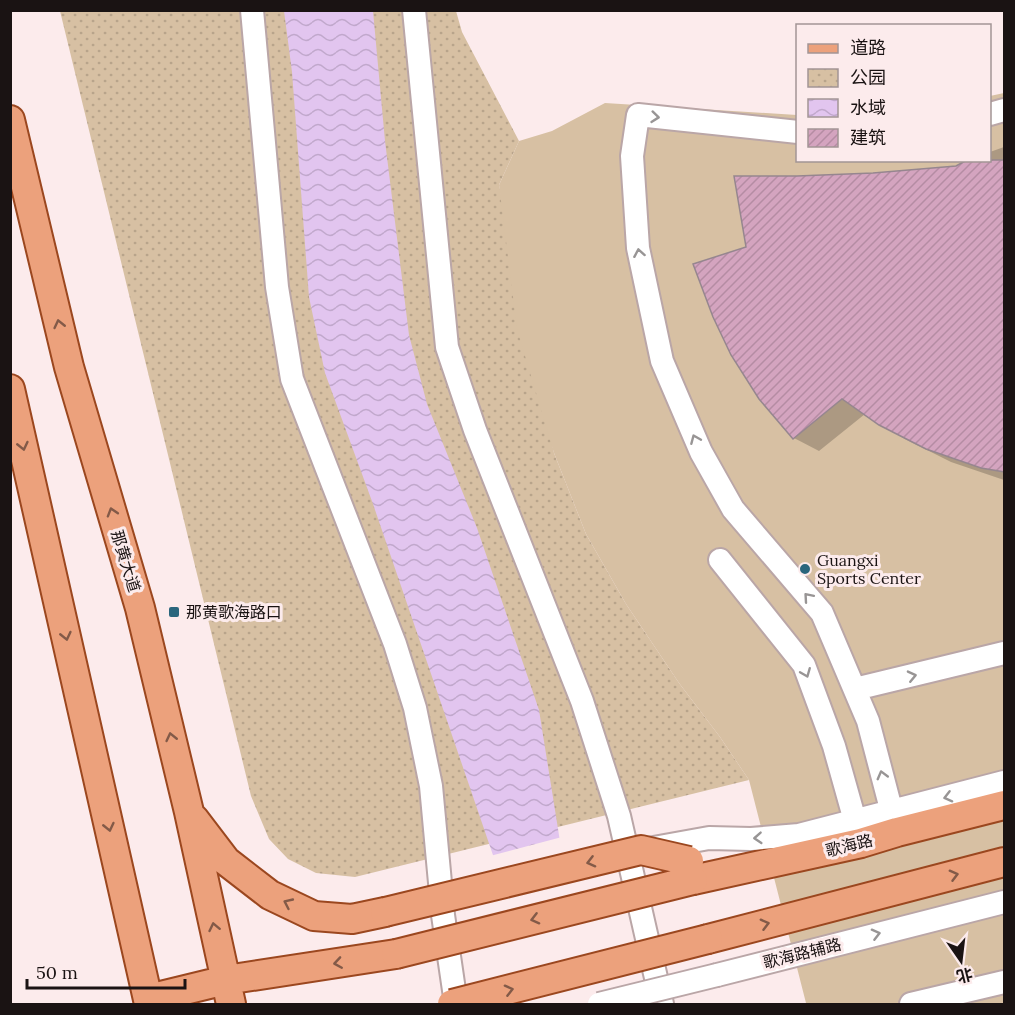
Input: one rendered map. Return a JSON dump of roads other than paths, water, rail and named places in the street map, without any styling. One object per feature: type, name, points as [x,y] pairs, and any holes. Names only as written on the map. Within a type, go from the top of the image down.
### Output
[{"type":"main road","name":"那黄大道","points":[[10,120],[69,367],[140,608],[229,992]]},
{"type":"main road","points":[[10,389],[148,1002]]},
{"type":"main road","name":"歌海路","points":[[148,1002],[229,992],[396,954],[689,861],[732,872],[895,822],[1005,805]]},
{"type":"main road","points":[[189,812],[226,861],[270,895],[314,915],[352,919],[641,850],[689,861]]},
{"type":"main road","points":[[454,1005],[1005,862]]},
{"type":"street","points":[[252,10],[277,287],[292,379],[395,644],[415,708],[431,786],[454,1005]]},
{"type":"street","points":[[414,10],[447,347],[475,430],[586,711],[619,816],[662,1005]]},
{"type":"street","points":[[796,132],[638,115],[632,156],[638,248],[662,360],[701,452],[733,509],[822,613],[868,721],[895,822],[1005,782]]},
{"type":"street","points":[[689,861],[709,838],[858,832],[834,746],[804,665],[720,560]]},
{"type":"street","points":[[855,689],[1005,653]]},
{"type":"street","name":"歌海路辅路","points":[[599,1005],[1005,902]]},
{"type":"street","points":[[911,1005],[1005,982]]},
{"type":"water","points":[[284,11],[373,11],[385,141],[409,335],[427,404],[477,528],[539,710],[586,1004],[495,861],[373,504],[325,373],[309,297],[292,72]]},
{"type":"place","name":"Guangxi Sports Center","points":[[805,569]]},
{"type":"place","name":"那黄歌海路口","points":[[174,612]]}]
